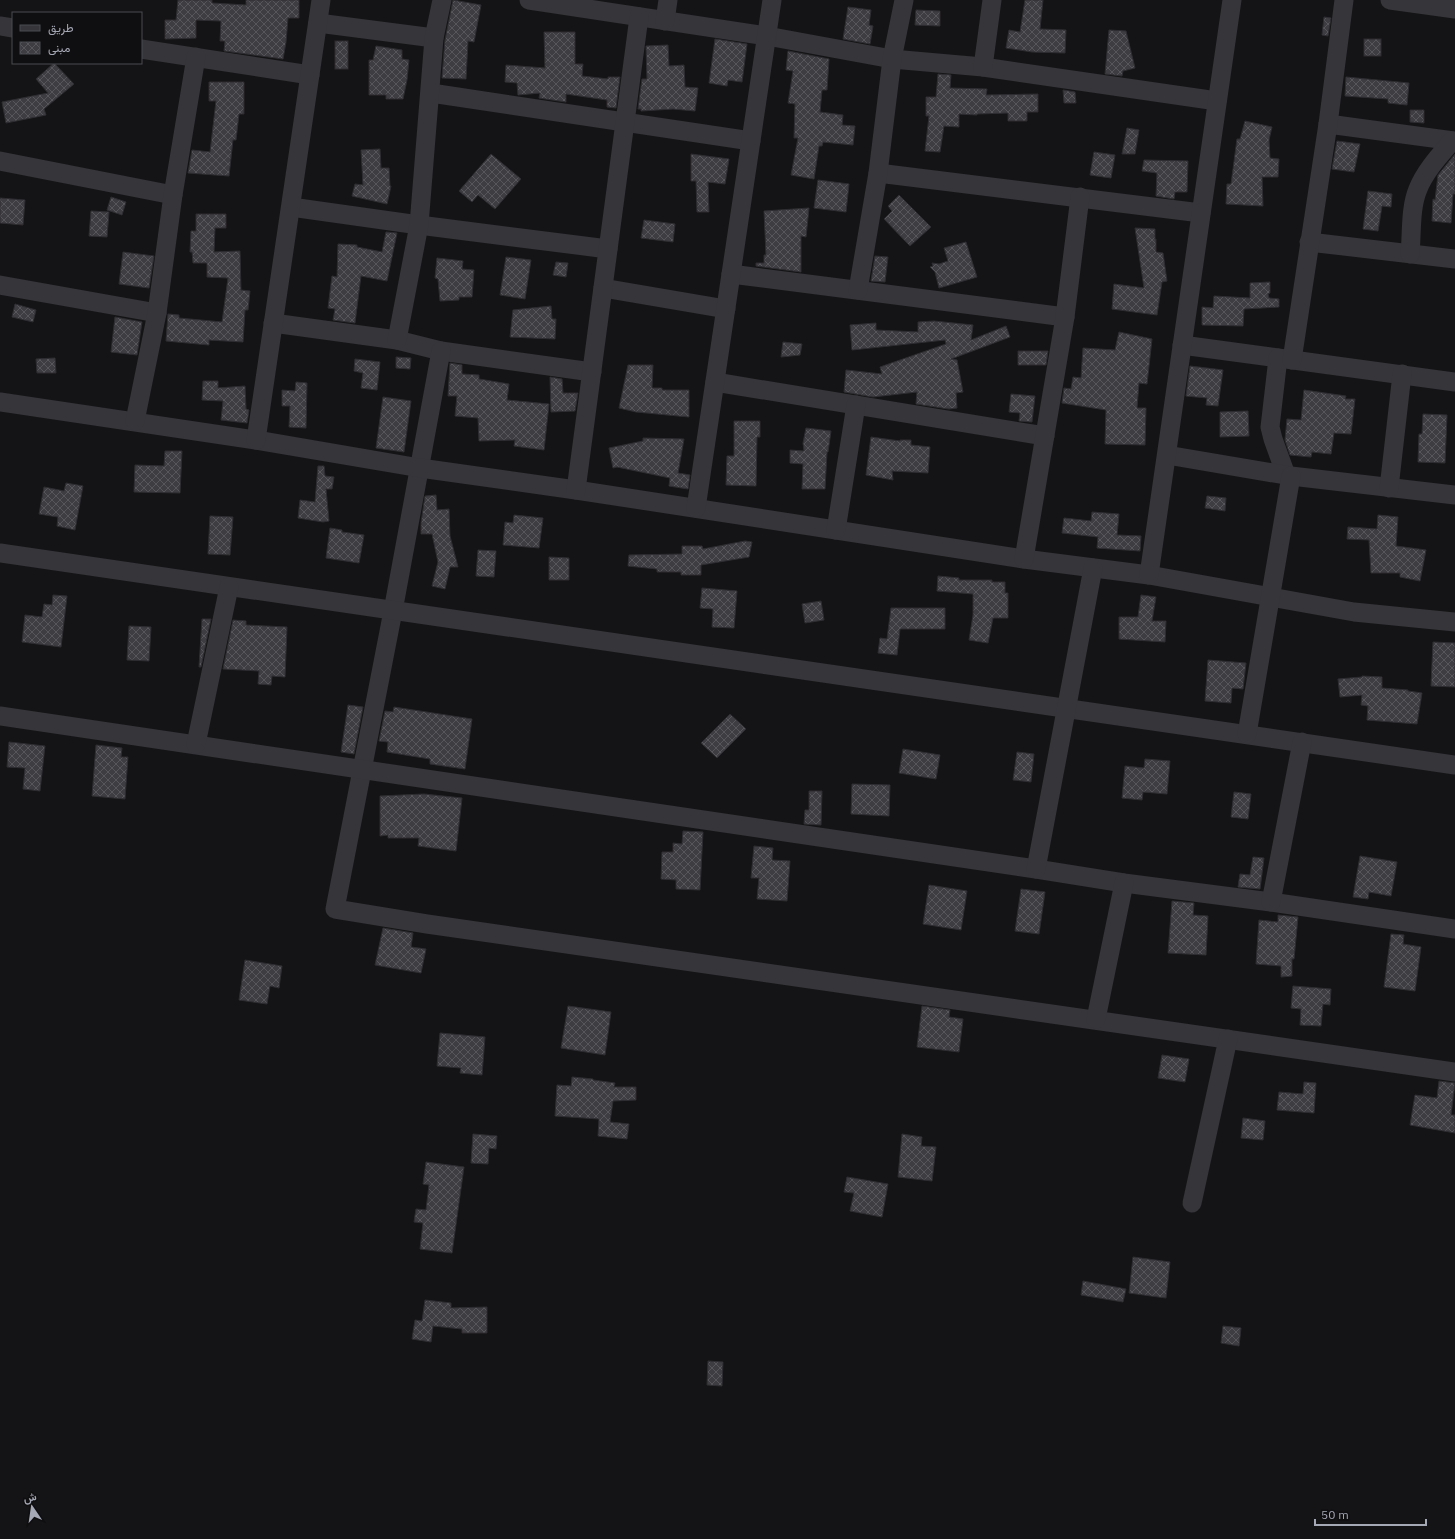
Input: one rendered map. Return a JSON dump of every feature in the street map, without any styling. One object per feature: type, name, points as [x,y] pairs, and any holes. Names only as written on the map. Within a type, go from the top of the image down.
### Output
[{"type":"street","points":[[256,440],[322,0]]},
{"type":"street","points":[[397,340],[419,225],[431,93],[434,38],[442,0]]},
{"type":"street","points":[[529,0],[767,36],[892,59],[983,68],[1217,101]]},
{"type":"street","points":[[665,21],[668,0]]},
{"type":"street","points":[[696,508],[772,0]]},
{"type":"street","points":[[858,290],[878,172],[892,59],[904,0]]},
{"type":"street","points":[[983,68],[992,0]]},
{"type":"street","points":[[1149,575],[1232,0]]},
{"type":"street","points":[[1247,734],[1271,597],[1288,476],[1270,428],[1309,242],[1328,124],[1344,0]]},
{"type":"street","points":[[1390,0],[1455,9]]},
{"type":"street","points":[[576,490],[639,17]]},
{"type":"street","points":[[318,23],[434,38]]},
{"type":"street","points":[[0,26],[12,28]]},
{"type":"street","points":[[142,48],[310,75]]},
{"type":"street","points":[[135,421],[156,313],[173,195],[196,57]]},
{"type":"street","points":[[431,93],[751,141]]},
{"type":"street","points":[[1328,124],[1454,141]]},
{"type":"street","points":[[1410,254],[1413,206],[1418,189],[1426,174],[1454,141]]},
{"type":"street","points":[[0,161],[173,195]]},
{"type":"street","points":[[878,172],[1201,212]]},
{"type":"street","points":[[1024,559],[1066,316],[1080,197]]},
{"type":"street","points":[[291,207],[608,249]]},
{"type":"street","points":[[1309,242],[1455,258]]},
{"type":"street","points":[[731,274],[1066,316]]},
{"type":"street","points":[[0,285],[156,313]]},
{"type":"street","points":[[603,288],[726,309]]},
{"type":"street","points":[[274,323],[397,340],[441,351],[592,372]]},
{"type":"street","points":[[1182,345],[1455,382]]},
{"type":"street","points":[[441,351],[420,468],[335,909],[420,923],[1096,1019],[1455,1072]]},
{"type":"street","points":[[1389,488],[1402,374]]},
{"type":"street","points":[[715,382],[1045,436]]},
{"type":"street","points":[[0,402],[135,421],[420,468],[696,508],[1024,559],[1149,575],[1354,612],[1455,622]]},
{"type":"street","points":[[836,530],[856,405]]},
{"type":"street","points":[[1167,455],[1288,476],[1455,495]]},
{"type":"street","points":[[0,554],[1455,765]]},
{"type":"street","points":[[1036,869],[1093,568]]},
{"type":"street","points":[[196,744],[229,587]]},
{"type":"street","points":[[0,716],[1124,883],[1455,928]]},
{"type":"street","points":[[1272,902],[1302,742]]},
{"type":"street","points":[[1096,1019],[1124,883]]},
{"type":"street","points":[[1192,1203],[1228,1039]]},
{"type":"building","points":[[178,0],[212,0],[212,3],[246,5],[246,0],[299,0],[299,18],[288,18],[283,59],[224,51],[225,41],[220,41],[221,21],[196,20],[196,38],[165,39],[165,20],[176,20]]},
{"type":"building","points":[[453,0],[481,5],[474,42],[468,41],[466,79],[442,78],[445,40]]},
{"type":"building","points":[[1025,0],[1043,0],[1040,29],[1066,30],[1065,53],[1032,52],[1006,48],[1009,30],[1020,32]]},
{"type":"building","points":[[848,7],[871,10],[869,25],[873,26],[870,44],[843,39]]},
{"type":"building","points":[[916,10],[940,11],[940,26],[915,25]]},
{"type":"building","points":[[1324,17],[1331,18],[1328,36],[1322,35]]},
{"type":"building","points":[[1109,30],[1126,31],[1135,68],[1123,71],[1122,76],[1105,74]]},
{"type":"building","points":[[544,32],[575,32],[575,64],[583,64],[582,76],[608,79],[608,77],[620,77],[616,108],[607,107],[607,100],[566,94],[566,102],[539,98],[540,93],[518,95],[517,83],[505,82],[506,65],[545,68]]},
{"type":"building","points":[[715,39],[747,44],[742,82],[728,80],[727,86],[709,83]]},
{"type":"building","points":[[1364,39],[1381,39],[1381,56],[1364,56]]},
{"type":"building","points":[[335,41],[348,41],[348,69],[335,69]]},
{"type":"building","points":[[668,45],[669,66],[684,65],[685,87],[698,88],[695,111],[673,109],[641,111],[641,109],[638,109],[642,79],[647,79],[646,46]]},
{"type":"building","points":[[376,46],[402,50],[402,59],[409,60],[403,99],[386,99],[386,95],[369,95],[369,60],[373,60]]},
{"type":"building","points":[[788,51],[829,59],[827,90],[822,90],[820,112],[843,115],[842,125],[855,126],[853,145],[823,142],[822,146],[819,146],[814,179],[791,175],[798,138],[794,138],[795,104],[788,103],[793,71],[786,70]]},
{"type":"building","points":[[53,64],[55,64],[74,84],[44,109],[46,115],[6,123],[2,102],[48,93],[36,79]]},
{"type":"building","points":[[938,74],[951,75],[950,88],[987,89],[986,95],[1038,94],[1038,112],[1027,112],[1027,121],[1008,121],[1008,113],[977,115],[959,114],[959,127],[944,126],[940,152],[925,151],[929,116],[926,116],[926,97],[936,97]]},
{"type":"building","points":[[1346,77],[1409,83],[1407,105],[1388,103],[1388,99],[1345,96]]},
{"type":"building","points":[[209,82],[244,82],[244,114],[239,114],[236,140],[233,140],[229,176],[188,173],[192,150],[210,152],[216,101],[209,101]]},
{"type":"building","points":[[1063,90],[1075,92],[1076,103],[1064,103]]},
{"type":"building","points":[[1410,110],[1424,110],[1424,123],[1410,122]]},
{"type":"building","points":[[1245,121],[1272,127],[1269,140],[1270,158],[1279,159],[1278,177],[1262,177],[1263,206],[1226,204],[1227,184],[1231,184],[1237,139],[1240,139]]},
{"type":"building","points":[[1127,128],[1139,130],[1135,154],[1122,154]]},
{"type":"building","points":[[1337,141],[1360,144],[1354,172],[1332,169]]},
{"type":"building","points":[[380,149],[381,168],[389,168],[391,186],[387,204],[352,196],[355,184],[363,185],[361,150]]},
{"type":"building","points":[[1094,152],[1115,155],[1111,178],[1090,175]]},
{"type":"building","points":[[491,154],[521,179],[495,209],[478,195],[472,202],[459,191]]},
{"type":"building","points":[[691,154],[729,159],[725,184],[708,182],[709,212],[697,212],[696,181],[691,181]]},
{"type":"building","points":[[1455,154],[1455,194],[1453,194],[1451,223],[1432,221],[1433,199],[1435,200],[1438,175]]},
{"type":"building","points":[[1144,160],[1188,161],[1187,192],[1175,192],[1174,199],[1156,196],[1157,173],[1142,171]]},
{"type":"building","points":[[818,180],[849,184],[846,212],[814,208]]},
{"type":"building","points":[[1368,191],[1392,194],[1391,207],[1382,206],[1378,231],[1363,229]]},
{"type":"building","points":[[899,195],[931,227],[910,246],[884,219],[892,211],[888,206]]},
{"type":"building","points":[[111,197],[126,202],[122,215],[107,210]]},
{"type":"building","points":[[0,198],[25,200],[23,225],[0,223]]},
{"type":"building","points":[[809,208],[806,237],[801,236],[801,272],[756,266],[756,263],[764,263],[764,255],[766,255],[764,211]]},
{"type":"building","points":[[91,211],[109,212],[107,237],[89,236]]},
{"type":"building","points":[[196,214],[226,214],[226,228],[215,228],[214,252],[240,251],[241,290],[250,291],[248,310],[245,310],[243,342],[209,340],[209,345],[166,341],[168,314],[179,315],[179,318],[222,322],[228,278],[207,277],[207,263],[193,263],[192,252],[190,252],[191,231],[196,231]]},
{"type":"building","points":[[644,220],[675,224],[673,242],[641,238]]},
{"type":"building","points":[[1135,228],[1155,229],[1156,252],[1163,253],[1167,281],[1162,282],[1157,315],[1112,309],[1114,284],[1144,288]]},
{"type":"building","points":[[386,232],[397,233],[387,281],[361,276],[355,323],[333,320],[335,309],[328,308],[332,276],[337,277],[338,244],[357,245],[357,247],[382,252]]},
{"type":"building","points":[[966,242],[977,277],[939,288],[935,272],[930,267],[933,266],[932,263],[939,264],[948,261],[944,248]]},
{"type":"building","points":[[123,252],[154,256],[149,288],[119,284]]},
{"type":"building","points":[[875,256],[888,257],[885,282],[871,281]]},
{"type":"building","points":[[506,257],[531,260],[525,299],[500,295]]},
{"type":"building","points":[[437,258],[463,261],[462,269],[474,270],[472,297],[459,297],[459,300],[440,301],[438,279],[435,278]]},
{"type":"building","points":[[556,262],[568,263],[566,277],[553,275]]},
{"type":"building","points":[[1270,282],[1270,293],[1268,294],[1269,298],[1279,299],[1279,307],[1244,309],[1243,326],[1202,325],[1202,307],[1213,308],[1214,296],[1250,298],[1250,283]]},
{"type":"building","points":[[15,304],[36,310],[33,322],[12,317]]},
{"type":"building","points":[[551,306],[552,319],[556,319],[555,339],[510,337],[513,310]]},
{"type":"building","points":[[115,317],[142,322],[137,355],[111,352]]},
{"type":"building","points":[[934,321],[973,325],[971,340],[1006,326],[1010,337],[951,359],[957,360],[963,392],[956,393],[957,408],[949,409],[916,404],[917,392],[873,397],[844,392],[846,370],[882,374],[880,367],[946,344],[945,340],[852,350],[850,325],[876,323],[876,330],[918,332],[918,322]]},
{"type":"building","points":[[1119,332],[1152,339],[1147,384],[1139,383],[1137,408],[1146,408],[1145,445],[1105,444],[1106,410],[1062,403],[1064,388],[1071,389],[1073,377],[1081,378],[1083,348],[1115,350]]},
{"type":"building","points":[[783,342],[802,344],[800,355],[781,357]]},
{"type":"building","points":[[1018,351],[1048,351],[1046,365],[1018,365]]},
{"type":"building","points":[[396,357],[411,358],[410,369],[396,368]]},
{"type":"building","points":[[55,358],[56,373],[37,373],[36,359]]},
{"type":"building","points":[[355,359],[380,362],[377,390],[361,388],[363,373],[354,371]]},
{"type":"building","points":[[450,363],[462,365],[462,374],[479,375],[479,379],[509,384],[507,400],[549,404],[544,450],[514,446],[515,440],[479,441],[478,418],[455,416],[457,396],[448,396]]},
{"type":"building","points":[[628,365],[653,365],[652,388],[662,388],[662,390],[689,390],[689,417],[636,412],[619,408]]},
{"type":"building","points":[[1190,366],[1223,370],[1218,406],[1206,405],[1207,398],[1186,396]]},
{"type":"building","points":[[550,377],[562,379],[563,393],[578,393],[575,411],[551,412]]},
{"type":"building","points":[[203,381],[218,381],[218,388],[245,386],[246,409],[249,410],[247,423],[221,420],[223,401],[202,400]]},
{"type":"building","points":[[296,382],[307,383],[306,428],[289,427],[290,406],[282,406],[282,390],[295,391]]},
{"type":"building","points":[[1304,390],[1346,396],[1345,399],[1355,399],[1351,434],[1334,433],[1331,454],[1312,452],[1311,457],[1290,455],[1285,440],[1287,419],[1301,420]]},
{"type":"building","points":[[1011,394],[1035,396],[1032,422],[1019,421],[1020,413],[1009,412]]},
{"type":"building","points":[[383,397],[411,401],[404,452],[376,448]]},
{"type":"building","points":[[1248,411],[1249,436],[1220,437],[1220,412]]},
{"type":"building","points":[[1423,414],[1447,415],[1445,463],[1418,462],[1419,434],[1422,434]]},
{"type":"building","points":[[734,421],[760,421],[760,437],[757,437],[756,486],[726,485],[727,456],[734,456]]},
{"type":"building","points":[[806,428],[831,431],[827,452],[825,489],[802,489],[803,464],[790,463],[790,450],[804,451],[803,443]]},
{"type":"building","points":[[871,437],[900,441],[911,440],[911,445],[930,447],[928,473],[892,471],[893,480],[866,475]]},
{"type":"building","points":[[643,438],[684,439],[678,473],[690,475],[688,489],[669,486],[670,478],[617,467],[613,468],[609,448],[643,441]]},
{"type":"building","points":[[165,451],[182,451],[180,493],[134,492],[135,465],[164,466]]},
{"type":"building","points":[[318,466],[324,466],[325,476],[334,477],[332,489],[326,489],[329,521],[323,522],[298,518],[300,500],[315,502]]},
{"type":"building","points":[[66,483],[83,486],[75,530],[57,526],[58,517],[39,514],[44,487],[64,491]]},
{"type":"building","points":[[436,495],[437,510],[449,509],[450,536],[458,567],[450,567],[445,589],[432,586],[438,562],[432,534],[421,534],[425,496]]},
{"type":"building","points":[[1207,496],[1226,498],[1225,511],[1205,508]]},
{"type":"building","points":[[1092,512],[1119,514],[1117,535],[1141,536],[1140,551],[1097,548],[1098,537],[1062,533],[1064,518],[1091,521]]},
{"type":"building","points":[[514,515],[543,518],[539,548],[503,545],[505,522],[513,523]]},
{"type":"building","points":[[1378,515],[1398,517],[1396,546],[1426,550],[1420,581],[1400,577],[1400,573],[1371,573],[1369,540],[1347,539],[1348,527],[1377,529]]},
{"type":"building","points":[[210,516],[233,517],[230,555],[208,554]]},
{"type":"building","points":[[330,528],[342,530],[342,532],[364,535],[359,563],[326,558]]},
{"type":"building","points":[[745,541],[752,542],[749,557],[701,565],[701,575],[681,575],[681,572],[657,572],[657,569],[628,566],[629,555],[682,554],[682,546],[702,546],[703,549]]},
{"type":"building","points":[[478,550],[496,551],[494,577],[476,576]]},
{"type":"building","points":[[549,557],[569,558],[569,580],[549,580]]},
{"type":"building","points":[[938,576],[959,578],[959,580],[992,580],[992,582],[1005,582],[1005,593],[1008,593],[1008,618],[993,618],[988,643],[969,640],[973,615],[973,594],[937,591]]},
{"type":"building","points":[[702,588],[737,591],[734,628],[712,627],[713,609],[700,608]]},
{"type":"building","points":[[53,595],[67,596],[61,647],[22,642],[25,615],[42,617],[44,604],[52,605]]},
{"type":"building","points":[[1141,595],[1156,597],[1152,621],[1166,621],[1165,642],[1119,639],[1119,617],[1138,617]]},
{"type":"building","points":[[821,601],[824,620],[805,623],[802,604]]},
{"type":"building","points":[[891,608],[945,608],[945,629],[900,629],[897,655],[878,653],[880,638],[887,639]]},
{"type":"building","points":[[202,619],[211,619],[201,667],[199,667]]},
{"type":"building","points":[[233,620],[246,621],[246,625],[287,627],[285,677],[272,676],[271,685],[258,684],[259,671],[223,669]]},
{"type":"building","points":[[129,626],[151,627],[149,661],[127,660]]},
{"type":"building","points":[[1433,642],[1455,643],[1455,687],[1431,686]]},
{"type":"building","points":[[1208,660],[1246,663],[1243,689],[1232,688],[1231,703],[1205,701]]},
{"type":"building","points":[[1362,676],[1382,677],[1382,688],[1408,690],[1422,693],[1417,724],[1367,720],[1368,706],[1361,705],[1362,695],[1340,697],[1338,679]]},
{"type":"building","points":[[348,705],[363,707],[354,754],[341,752]]},
{"type":"building","points":[[394,707],[472,719],[465,769],[430,764],[430,759],[387,752],[388,742],[379,741],[385,711],[393,712]]},
{"type":"building","points":[[730,714],[746,729],[717,758],[701,743]]},
{"type":"building","points":[[9,742],[45,746],[40,791],[23,789],[25,768],[7,767]]},
{"type":"building","points":[[96,745],[122,748],[121,757],[128,757],[125,799],[92,796]]},
{"type":"building","points":[[903,749],[940,755],[936,779],[899,773]]},
{"type":"building","points":[[1017,752],[1034,754],[1031,782],[1013,780]]},
{"type":"building","points":[[1145,759],[1170,761],[1167,794],[1143,792],[1142,800],[1122,798],[1125,766],[1144,768]]},
{"type":"building","points":[[852,784],[890,785],[889,816],[851,814]]},
{"type":"building","points":[[809,791],[822,791],[821,825],[804,824],[805,810],[809,810]]},
{"type":"building","points":[[1234,792],[1251,794],[1248,819],[1231,817]]},
{"type":"building","points":[[424,794],[462,798],[456,851],[418,846],[419,838],[388,838],[388,835],[380,836],[380,796]]},
{"type":"building","points":[[683,831],[703,832],[700,890],[676,889],[676,880],[661,879],[662,852],[673,852],[673,843],[682,844]]},
{"type":"building","points":[[754,846],[773,848],[772,860],[790,861],[787,901],[757,899],[759,878],[751,878]]},
{"type":"building","points":[[1360,856],[1397,862],[1391,896],[1369,892],[1368,899],[1353,897]]},
{"type":"building","points":[[1253,857],[1264,858],[1260,889],[1238,887],[1240,874],[1250,875]]},
{"type":"building","points":[[929,885],[967,891],[961,930],[923,924]]},
{"type":"building","points":[[1021,889],[1045,892],[1039,934],[1015,931]]},
{"type":"building","points":[[1172,901],[1194,903],[1193,915],[1208,916],[1206,955],[1168,953]]},
{"type":"building","points":[[1278,915],[1298,917],[1294,959],[1292,959],[1292,976],[1281,977],[1281,966],[1256,964],[1259,920],[1278,922]]},
{"type":"building","points":[[383,928],[413,933],[411,947],[426,949],[421,973],[375,965]]},
{"type":"building","points":[[1391,934],[1404,935],[1403,944],[1421,947],[1415,991],[1384,987]]},
{"type":"building","points":[[245,960],[282,966],[279,988],[270,986],[267,1004],[239,1000]]},
{"type":"building","points":[[1293,986],[1331,989],[1330,1005],[1323,1004],[1321,1026],[1300,1025],[1301,1009],[1291,1008]]},
{"type":"building","points":[[568,1006],[611,1012],[605,1055],[561,1048]]},
{"type":"building","points":[[922,1006],[950,1010],[949,1017],[963,1019],[959,1052],[917,1047]]},
{"type":"building","points":[[440,1033],[485,1037],[482,1075],[460,1073],[461,1068],[437,1066]]},
{"type":"building","points":[[1162,1055],[1189,1059],[1185,1082],[1158,1078]]},
{"type":"building","points":[[572,1077],[615,1083],[614,1087],[636,1087],[636,1100],[613,1101],[610,1122],[629,1124],[627,1139],[598,1136],[599,1119],[555,1116],[557,1085],[571,1086]]},
{"type":"building","points":[[1439,1081],[1455,1083],[1451,1115],[1455,1115],[1455,1133],[1410,1125],[1415,1095],[1437,1098]]},
{"type":"building","points":[[1304,1082],[1316,1083],[1314,1113],[1277,1110],[1279,1092],[1303,1094]]},
{"type":"building","points":[[1243,1118],[1265,1121],[1263,1140],[1241,1138]]},
{"type":"building","points":[[473,1134],[497,1136],[496,1149],[489,1148],[488,1164],[471,1163]]},
{"type":"building","points":[[902,1134],[922,1137],[921,1146],[936,1147],[932,1181],[898,1177]]},
{"type":"building","points":[[426,1162],[464,1167],[452,1253],[420,1249],[423,1223],[414,1222],[416,1209],[426,1210],[429,1185],[423,1184]]},
{"type":"building","points":[[847,1177],[888,1184],[882,1217],[850,1211],[854,1193],[844,1192]]},
{"type":"building","points":[[1133,1257],[1170,1262],[1166,1298],[1129,1293]]},
{"type":"building","points":[[1083,1281],[1126,1289],[1123,1302],[1081,1295]]},
{"type":"building","points":[[425,1300],[451,1303],[451,1308],[487,1307],[487,1333],[462,1333],[462,1329],[433,1326],[431,1342],[412,1339],[415,1320],[422,1321]]},
{"type":"building","points":[[1223,1326],[1241,1328],[1239,1346],[1221,1343]]},
{"type":"building","points":[[708,1361],[723,1362],[722,1386],[707,1385]]}]
